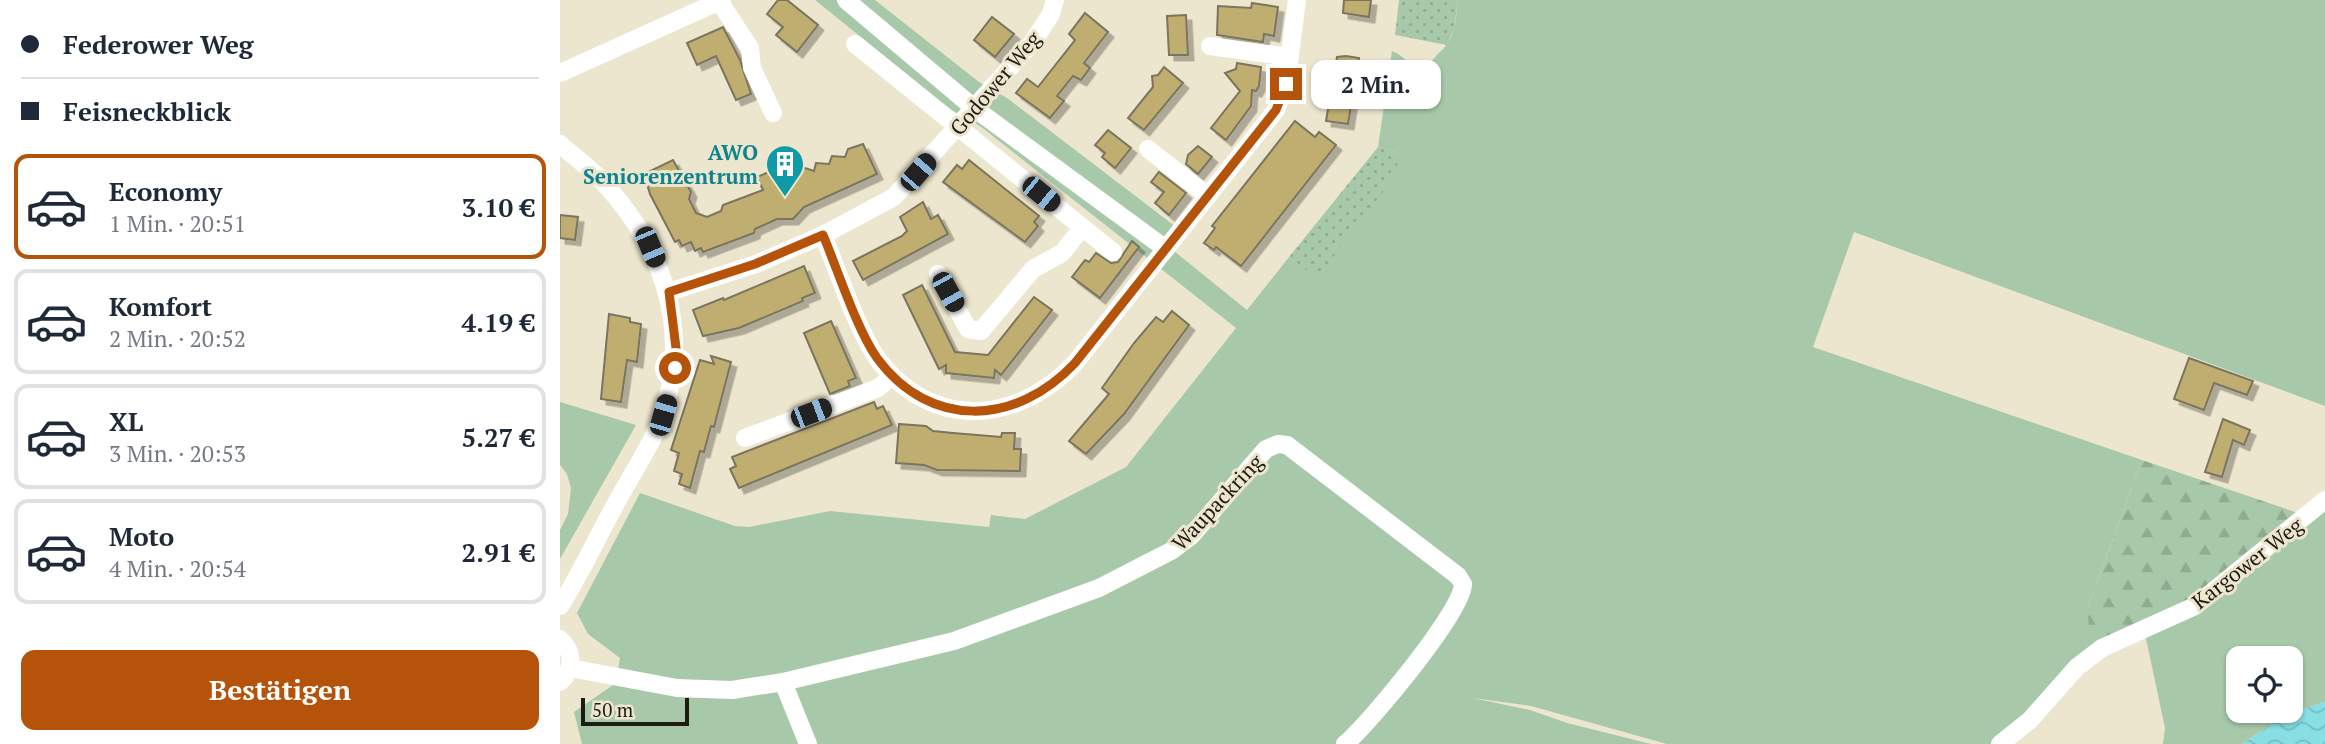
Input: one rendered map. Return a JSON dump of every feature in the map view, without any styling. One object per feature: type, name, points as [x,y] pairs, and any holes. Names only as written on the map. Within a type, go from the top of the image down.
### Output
[{"type":"street","points":[[846,0],[974,108],[1166,248]]},
{"type":"street","name":"Godower Weg","points":[[669,292],[744,268],[823,235],[894,197],[1032,43],[1051,14],[1055,0]]},
{"type":"street","points":[[823,235],[875,355],[892,376],[914,393],[938,405],[962,411],[986,411],[1028,401],[1045,391],[1075,363],[1276,110],[1286,84],[1297,0]]},
{"type":"street","points":[[560,73],[721,1],[750,48],[752,68],[773,113]]},
{"type":"street","points":[[855,44],[1113,253]]},
{"type":"street","points":[[1210,47],[1290,57]]},
{"type":"street","points":[[560,144],[600,178],[630,214],[650,247],[669,292],[676,348],[675,368],[663,415],[560,606]]},
{"type":"street","points":[[1148,149],[1208,196]]},
{"type":"street","points":[[938,274],[968,330],[981,331],[1033,269],[1062,253],[1082,228]]},
{"type":"street","points":[[745,438],[878,388],[892,376]]},
{"type":"street","name":"Waupackring","points":[[565,675],[705,691],[783,682],[954,641],[1028,617],[1130,573],[1171,551],[1191,536],[1266,449],[1287,444],[1458,576],[1463,584],[1460,599],[1423,650],[1371,719],[1346,744]]},
{"type":"street","name":"Kargower Weg","points":[[2000,744],[2030,720],[2077,667],[2102,648],[2195,606],[2325,500]]},
{"type":"street","points":[[560,639],[570,652],[565,675]]},
{"type":"street","points":[[783,682],[808,744]]},
{"type":"green space","points":[[815,0],[875,0],[979,82],[1007,98],[1176,227],[1164,243],[1247,310],[1289,257],[1317,277],[1402,154],[1378,147],[1392,51],[1414,66],[1430,65],[1450,39],[1458,0],[2325,0],[2325,406],[1854,232],[1813,347],[2142,460],[2088,607],[2101,644],[1994,744],[1667,744],[1531,706],[1473,698],[1530,710],[1567,723],[1651,744],[582,744],[574,712],[616,683],[620,658],[588,634],[577,613],[640,493],[735,526],[749,527],[830,511],[989,527],[991,515],[1025,519],[1126,467],[1236,328],[980,126],[950,109]]},
{"type":"green space","points":[[1399,0],[1458,0],[1454,29],[1447,45],[1395,35]]},
{"type":"green space","points":[[1378,147],[1402,154],[1389,184],[1317,278],[1289,257]]},
{"type":"green space","points":[[560,402],[636,425],[560,559],[560,530],[568,514],[571,488],[567,474],[560,465]]},
{"type":"green space","points":[[2142,460],[2304,515],[2193,603],[2101,644],[2089,637],[2088,607]]},
{"type":"green space","points":[[2325,504],[2325,702],[2303,709],[2303,646],[2226,646],[2226,723],[2273,723],[2242,744],[2163,744],[2165,728],[2145,634]]},
{"type":"water","points":[[2325,702],[2325,744],[2242,744],[2273,723],[2303,723],[2303,709]]},
{"type":"building","points":[[778,0],[787,0],[818,25],[797,52],[776,35],[783,27],[767,14]]},
{"type":"building","points":[[1344,0],[1371,0],[1369,17],[1343,13]]},
{"type":"building","points":[[1252,3],[1278,7],[1274,36],[1264,34],[1263,42],[1217,35],[1218,6],[1251,8]]},
{"type":"building","points":[[1085,13],[1108,32],[1084,63],[1090,68],[1081,80],[1073,76],[1057,96],[1064,101],[1050,118],[1016,93],[1027,79],[1038,87],[1075,40],[1069,34]]},
{"type":"building","points":[[1186,15],[1188,55],[1169,55],[1167,16]]},
{"type":"building","points":[[992,17],[1014,34],[995,57],[974,40]]},
{"type":"building","points":[[723,27],[740,60],[751,94],[736,100],[716,56],[697,65],[687,43]]},
{"type":"building","points":[[1337,57],[1359,58],[1348,124],[1326,121]]},
{"type":"building","points":[[1237,63],[1261,67],[1259,86],[1256,91],[1252,90],[1251,106],[1226,140],[1211,128],[1240,91],[1225,73],[1236,69]]},
{"type":"building","points":[[1164,67],[1183,83],[1144,130],[1128,118],[1153,87],[1152,76],[1158,75]]},
{"type":"building","points":[[1295,121],[1315,137],[1319,132],[1336,145],[1241,266],[1216,247],[1214,250],[1204,243],[1215,228],[1212,226]]},
{"type":"building","points":[[1108,130],[1131,148],[1115,168],[1102,157],[1105,153],[1095,145]]},
{"type":"building","name":"AWO Seniorenzentrum","points":[[863,144],[877,174],[804,207],[793,219],[777,219],[755,229],[754,233],[703,252],[701,248],[695,251],[691,242],[682,246],[679,240],[675,242],[650,194],[644,174],[673,160],[691,192],[689,199],[696,213],[707,217],[721,211],[723,205],[763,190],[757,177],[785,165],[789,175],[805,168],[814,171],[816,163],[829,164],[832,156],[845,157],[848,149]]},
{"type":"building","points":[[1198,146],[1212,157],[1198,174],[1186,164],[1188,155]]},
{"type":"building","points":[[969,160],[1039,216],[1034,222],[1038,226],[1025,242],[943,182],[957,165],[962,169]]},
{"type":"building","points":[[1159,172],[1186,193],[1169,215],[1155,203],[1164,192],[1151,182]]},
{"type":"building","points":[[923,202],[931,219],[938,215],[948,234],[863,280],[853,261],[902,236],[907,231],[900,217]]},
{"type":"building","points":[[560,215],[578,217],[575,240],[560,238]]},
{"type":"building","points":[[1132,241],[1139,247],[1100,298],[1072,277],[1085,260],[1089,262],[1096,253],[1111,263],[1118,262]]},
{"type":"building","points":[[804,266],[815,293],[802,298],[803,301],[739,328],[703,336],[693,310],[723,298],[724,300]]},
{"type":"building","points":[[922,285],[955,352],[988,355],[1034,297],[1052,310],[1001,375],[995,370],[994,378],[946,373],[946,365],[939,369],[903,295]]},
{"type":"building","points":[[1172,311],[1189,325],[1124,414],[1086,454],[1069,441],[1109,394],[1102,388],[1134,343],[1156,317],[1163,322]]},
{"type":"building","points":[[609,314],[630,318],[630,322],[641,324],[637,362],[627,360],[621,402],[601,399]]},
{"type":"building","points":[[831,321],[856,378],[848,381],[850,386],[830,394],[804,333]]},
{"type":"building","points":[[711,356],[731,362],[714,427],[711,426],[704,452],[700,451],[690,488],[679,484],[682,474],[674,471],[679,453],[671,450],[700,360],[714,364]]},
{"type":"building","points":[[2189,358],[2253,381],[2247,395],[2214,383],[2204,410],[2174,399]]},
{"type":"building","points":[[874,402],[877,409],[883,406],[892,425],[739,488],[730,469],[736,466],[732,457]]},
{"type":"building","points":[[2223,419],[2250,430],[2244,445],[2233,440],[2222,477],[2205,472]]},
{"type":"building","points":[[899,424],[926,426],[933,431],[1001,437],[1002,433],[1015,433],[1014,449],[1021,449],[1020,471],[937,470],[924,465],[896,463]]},
{"type":"place","name":"AWO Seniorenzentrum","points":[[785,198]]},
{"type":"route","points":[[675,368],[676,348],[669,292],[755,264],[823,235],[875,355],[892,376],[914,393],[938,405],[962,411],[1009,408],[1028,401],[1061,379],[1075,363],[1276,110],[1286,84]]}]
